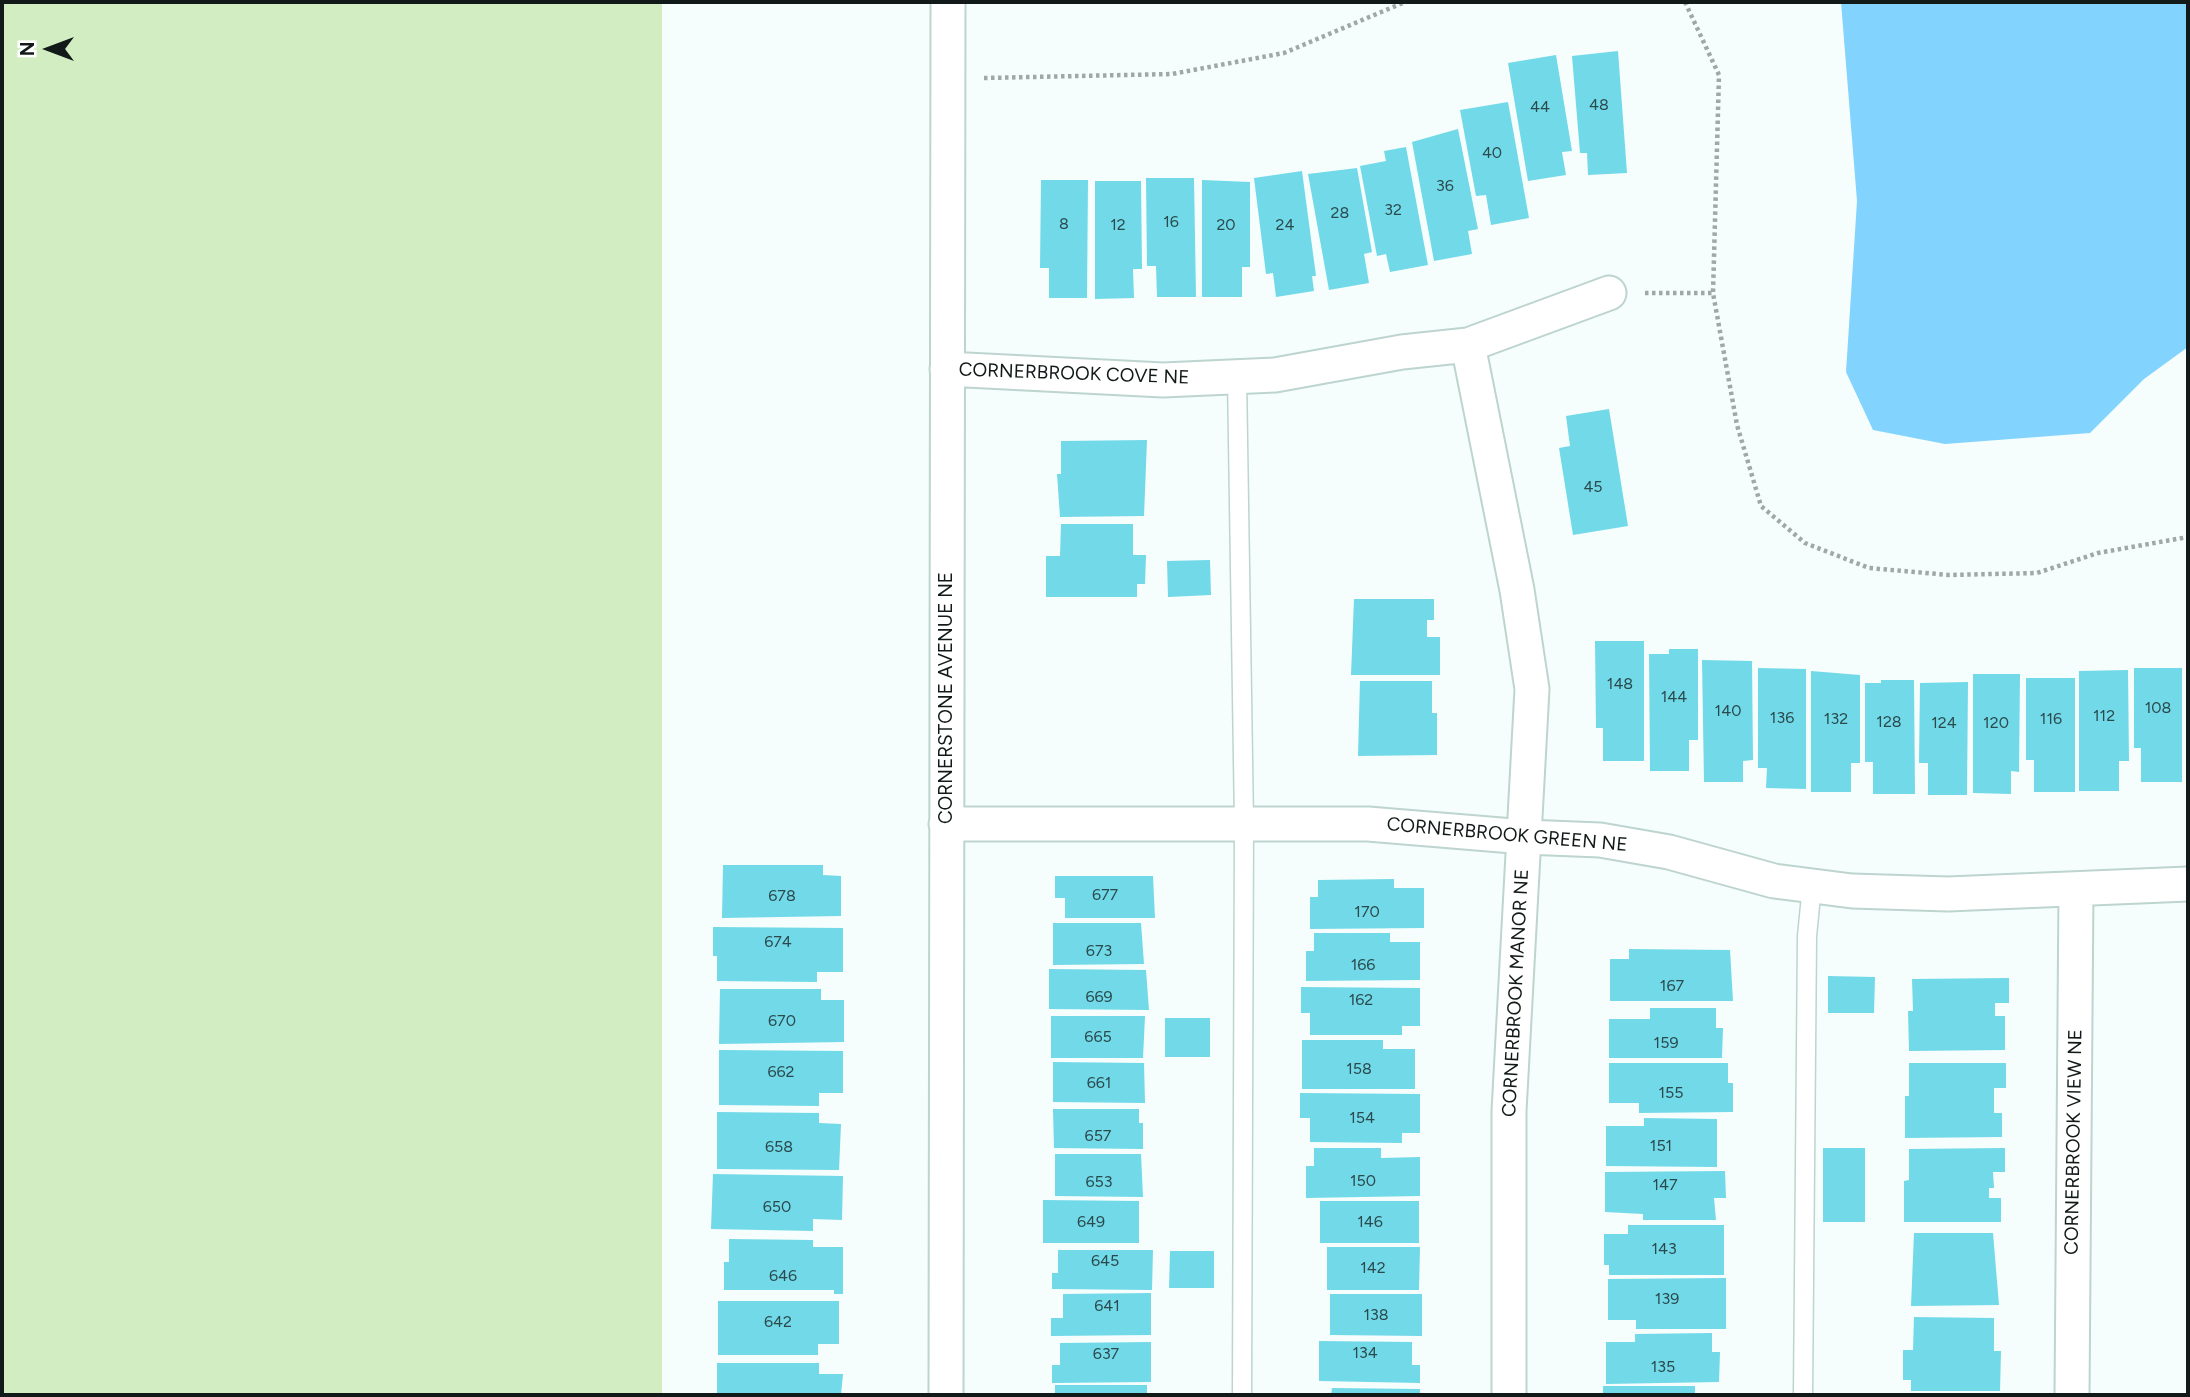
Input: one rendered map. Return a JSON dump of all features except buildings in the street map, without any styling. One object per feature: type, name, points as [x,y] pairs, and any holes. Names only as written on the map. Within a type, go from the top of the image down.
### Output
[{"type":"street","name":"CORNERSTONE AVENUE NE","points":[[946,1395],[948,2]]},
{"type":"street","name":"CORNERBROOK COVE NE","points":[[947,369],[1163,380],[1275,375],[1402,352],[1468,345],[1609,293]]},
{"type":"street","name":"CORNERBROOK MANOR NE","points":[[1468,345],[1517,590],[1532,689],[1509,1111],[1509,1395]]},
{"type":"street","name":"CORNERBROOK GREEN NE","points":[[946,824],[1368,824],[1525,837],[1600,840],[1669,852],[1774,881],[1852,891],[1948,894],[2188,884]]},
{"type":"street","name":"CORNERBROOK VIEW NE","points":[[2072,1395],[2076,889]]},
{"type":"lane","points":[[1237,376],[1244,823],[1242,1395]]},
{"type":"lane","points":[[1803,1395],[1807,936],[1812,886]]},
{"type":"path","points":[[948,78],[1172,74],[1284,53],[1405,2]]},
{"type":"path","points":[[1685,2],[1719,75],[1713,293],[1737,425],[1760,506],[1805,542],[1869,568],[1949,575],[2037,573],[2098,553],[2188,537]]},
{"type":"path","points":[[1609,293],[1713,293]]},
{"type":"green space","points":[[2,2],[662,2],[662,1395],[2,1395]]},
{"type":"water","points":[[1841,2],[2188,2],[2188,347],[2144,379],[2090,433],[1945,444],[1873,430],[1846,372],[1857,201]]}]
